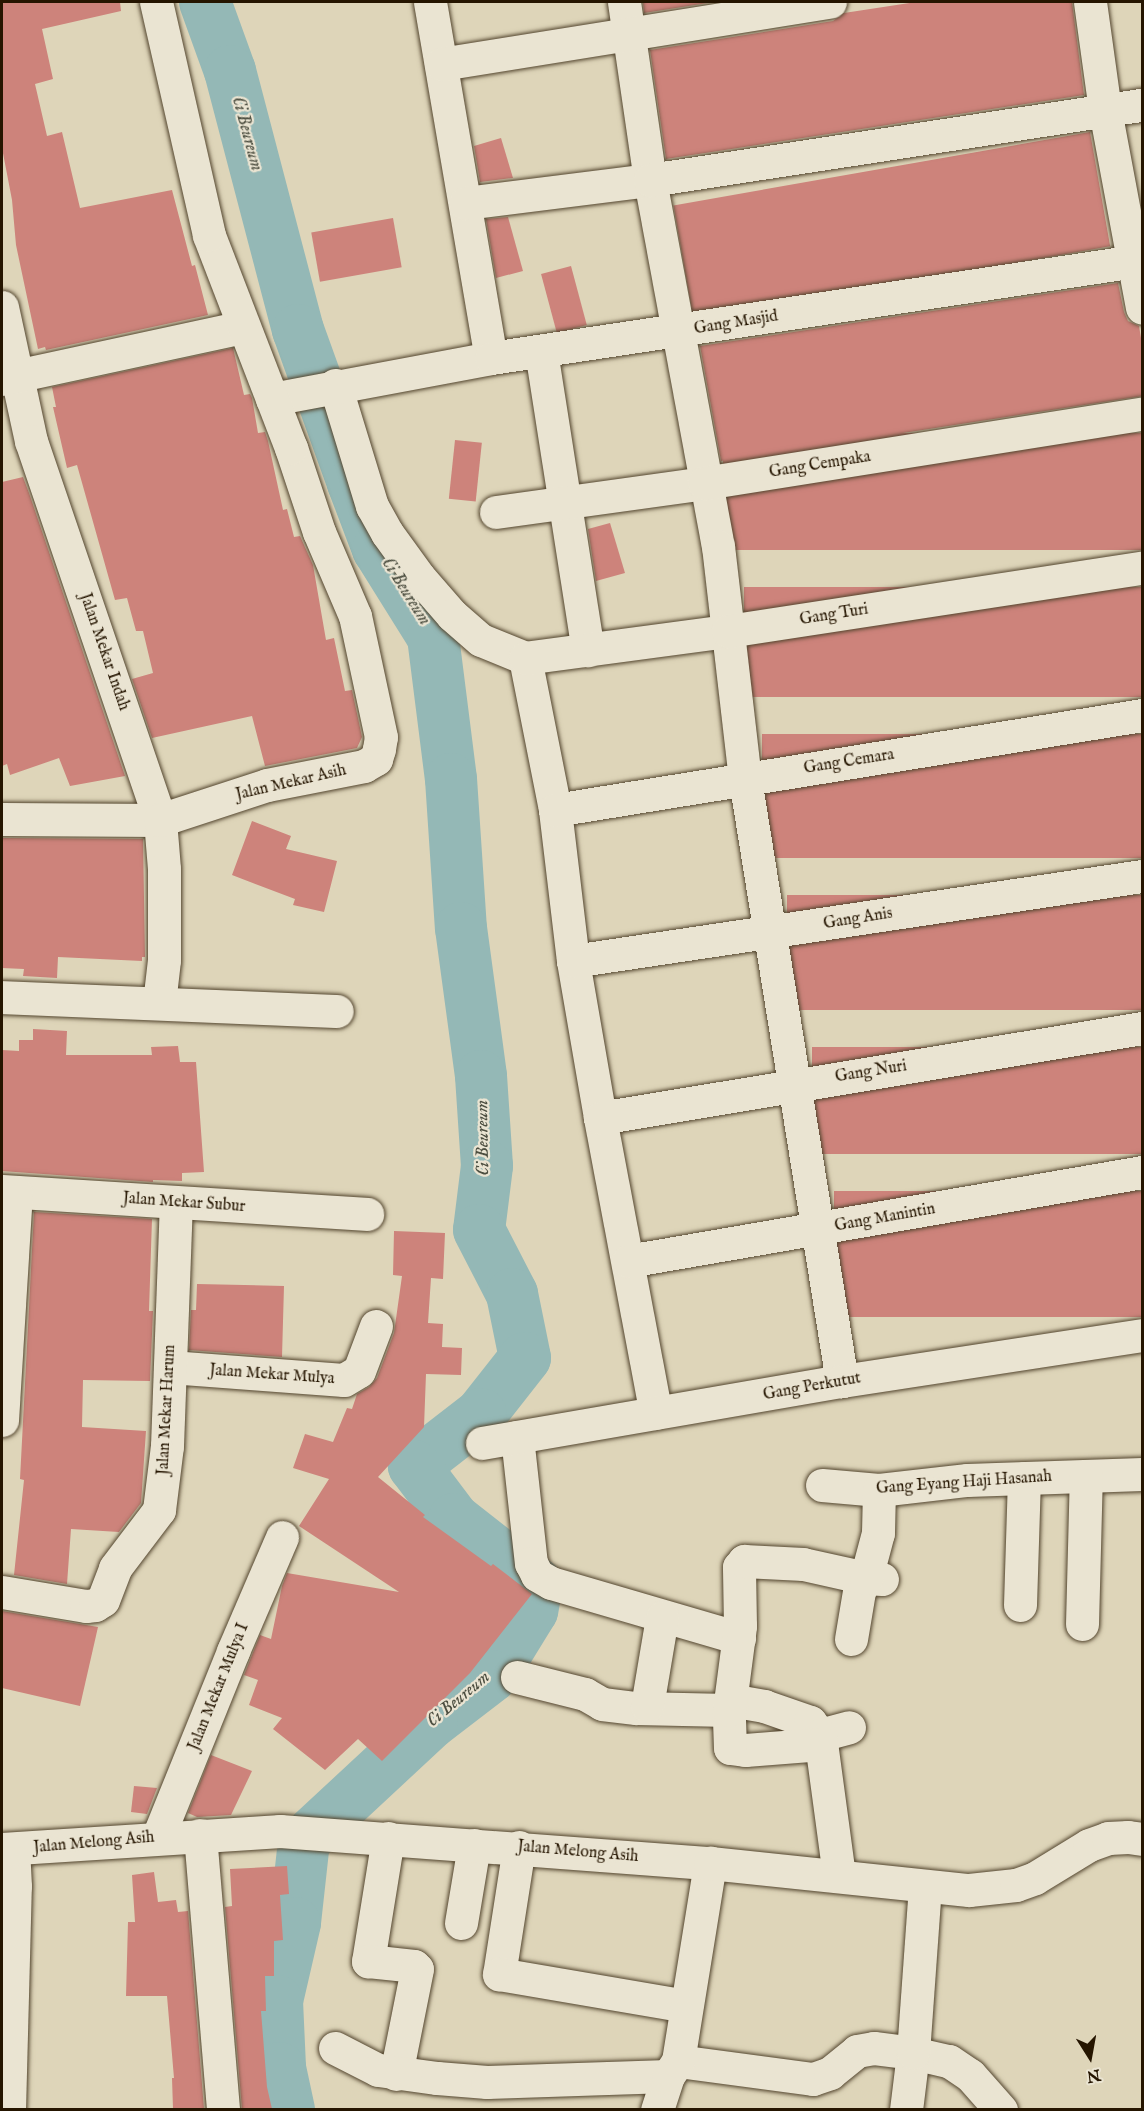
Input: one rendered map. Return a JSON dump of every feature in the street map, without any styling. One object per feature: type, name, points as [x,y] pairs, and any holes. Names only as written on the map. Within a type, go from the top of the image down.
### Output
[{"type":"street","points":[[156,2],[209,235],[243,327],[278,397]]},
{"type":"street","points":[[430,2],[491,358]]},
{"type":"street","points":[[624,2],[650,180],[676,332],[718,546],[745,779],[842,1381]]},
{"type":"street","points":[[441,64],[830,2]]},
{"type":"street","points":[[1090,2],[1105,110],[1139,261],[1143,308]]},
{"type":"street","points":[[465,203],[650,180],[1143,105]]},
{"type":"street","name":"Gang Masjid","points":[[278,397],[491,358],[1139,261]]},
{"type":"street","name":"Jalan Mekar Indah","points":[[2,307],[10,377],[160,820],[164,869],[164,960],[159,1003]]},
{"type":"street","points":[[10,377],[243,327]]},
{"type":"street","points":[[541,351],[588,650]]},
{"type":"street","points":[[332,386],[372,506],[387,533],[419,578],[452,615],[481,640],[525,658],[555,810],[573,961],[600,1118],[656,1413]]},
{"type":"street","name":"Jalan Mekar Asih","points":[[2,819],[160,820],[267,785],[364,766],[376,759],[381,737],[355,616],[319,531],[278,397]]},
{"type":"street","name":"Gang Cempaka","points":[[496,512],[704,483],[1143,414]]},
{"type":"street","name":"Gang Turi","points":[[525,658],[728,631],[1143,568]]},
{"type":"street","name":"Gang Cemara","points":[[555,810],[1143,715]]},
{"type":"street","name":"Gang Anis","points":[[573,961],[1143,876]]},
{"type":"street","points":[[2,997],[338,1011]]},
{"type":"street","name":"Gang Nuri","points":[[600,1118],[1143,1028]]},
{"type":"street","name":"Gang Manintin","points":[[628,1261],[818,1230],[1143,1172]]},
{"type":"street","points":[[2,1419],[9,1191]]},
{"type":"street","name":"Jalan Mekar Subur","points":[[9,1191],[367,1214]]},
{"type":"street","name":"Jalan Mekar Harum","points":[[2,1592],[86,1606],[104,1600],[115,1568],[159,1510],[167,1446],[176,1203]]},
{"type":"street","name":"Jalan Mekar Mulya","points":[[170,1368],[344,1380],[359,1371],[376,1326]]},
{"type":"street","name":"Gang Perkutut","points":[[482,1443],[842,1381],[1143,1335]]},
{"type":"street","points":[[517,1437],[531,1563],[537,1575],[551,1583],[739,1638]]},
{"type":"street","name":"Gang Eyang Haji Hasanah","points":[[822,1485],[879,1490],[967,1480],[1143,1474]]},
{"type":"street","points":[[1082,1624],[1086,1476]]},
{"type":"street","points":[[1020,1605],[1024,1478]]},
{"type":"street","points":[[851,1639],[859,1591],[874,1578],[879,1490]]},
{"type":"street","name":"Jalan Mekar Mulya I","points":[[158,1837],[282,1537]]},
{"type":"street","points":[[830,1735],[733,1750],[729,1744],[730,1705],[739,1638],[741,1562],[803,1564],[874,1578]]},
{"type":"street","points":[[647,1706],[662,1617]]},
{"type":"street","points":[[517,1677],[585,1694],[602,1704],[636,1708],[647,1706],[765,1706],[810,1722],[830,1735]]},
{"type":"street","points":[[830,1735],[839,1875]]},
{"type":"street","name":"Jalan Melong Asih","points":[[7,1850],[158,1837],[280,1831],[710,1863],[969,1890],[1016,1885],[1035,1878],[1089,1845],[1108,1838],[1143,1839]]},
{"type":"street","points":[[200,1835],[223,2109]]},
{"type":"street","points":[[388,1839],[368,1961],[414,1966],[417,1969],[396,2074]]},
{"type":"street","points":[[461,1923],[474,1845]]},
{"type":"street","points":[[519,1847],[499,1974],[686,2006]]},
{"type":"street","points":[[7,1850],[15,1886],[9,2109]]},
{"type":"street","points":[[657,2109],[673,2069],[710,1863]]},
{"type":"street","points":[[906,2109],[913,2053],[925,1886]]},
{"type":"street","points":[[335,2048],[378,2070],[396,2074],[487,2082],[673,2069],[813,2079],[830,2073],[858,2051],[874,2048],[949,2061],[970,2075],[1001,2109]]},
{"type":"building","points":[[2,2],[120,2],[121,11],[42,29],[53,79],[35,84],[47,136],[62,132],[80,208],[172,190],[192,266],[195,265],[208,315],[46,350],[45,347],[38,349],[16,245],[12,200],[2,148]]},
{"type":"building","points":[[643,2],[714,2],[644,13]]},
{"type":"building","points":[[916,2],[1072,2],[1084,95],[666,159],[650,50],[833,21],[844,13]]},
{"type":"building","points":[[1090,132],[1110,246],[694,320],[673,205]]},
{"type":"building","points":[[501,138],[513,178],[480,182],[474,146]]},
{"type":"building","points":[[508,217],[523,271],[496,278],[486,219]]},
{"type":"building","points":[[393,218],[402,267],[320,282],[311,232]]},
{"type":"building","points":[[571,266],[587,325],[557,333],[541,274]]},
{"type":"building","points":[[1118,283],[1128,321],[1139,326],[1143,350],[1143,396],[721,461],[700,346]]},
{"type":"building","points":[[233,348],[244,395],[250,394],[252,398],[258,433],[265,432],[268,441],[283,510],[287,509],[294,537],[300,536],[313,565],[326,640],[334,638],[345,691],[352,690],[362,737],[357,748],[265,766],[252,716],[152,738],[132,679],[153,673],[143,631],[136,631],[127,598],[115,600],[77,465],[67,468],[53,407],[56,407],[52,387]]},
{"type":"building","points":[[723,433],[1142,433],[1142,550],[723,550]]},
{"type":"building","points":[[455,440],[482,443],[476,501],[449,499]]},
{"type":"building","points":[[23,477],[125,776],[70,786],[59,758],[10,775],[7,764],[2,766],[2,482]]},
{"type":"building","points":[[610,523],[625,573],[596,581],[588,529]]},
{"type":"building","points":[[744,587],[1142,587],[1142,697],[744,697]]},
{"type":"building","points":[[762,734],[1142,734],[1142,858],[762,858]]},
{"type":"building","points":[[252,821],[291,836],[286,849],[337,861],[324,912],[293,905],[295,899],[232,875]]},
{"type":"building","points":[[2,838],[143,839],[145,957],[142,957],[142,961],[58,957],[57,978],[23,976],[24,969],[2,968]]},
{"type":"building","points":[[787,895],[1142,895],[1142,1010],[787,1010]]},
{"type":"building","points":[[33,1029],[67,1031],[66,1055],[152,1055],[151,1047],[178,1046],[180,1062],[196,1062],[204,1172],[182,1173],[182,1181],[153,1180],[153,1182],[2,1171],[2,1050],[19,1051],[19,1040],[33,1040]]},
{"type":"building","points":[[812,1047],[1142,1047],[1142,1154],[812,1154]]},
{"type":"building","points":[[834,1191],[1142,1191],[1142,1317],[834,1317]]},
{"type":"building","points":[[34,1212],[152,1219],[149,1311],[153,1311],[150,1381],[83,1380],[82,1427],[146,1431],[141,1503],[119,1532],[71,1529],[67,1584],[14,1575],[24,1480],[20,1479]]},
{"type":"building","points":[[394,1231],[445,1233],[443,1279],[431,1278],[428,1323],[443,1324],[442,1347],[462,1348],[461,1375],[426,1374],[424,1427],[378,1477],[425,1515],[423,1517],[491,1566],[493,1564],[532,1594],[470,1673],[382,1761],[358,1739],[325,1770],[273,1729],[282,1718],[249,1705],[258,1680],[244,1675],[260,1635],[271,1639],[287,1573],[399,1592],[299,1526],[329,1479],[293,1468],[305,1434],[333,1442],[347,1408],[352,1409],[357,1394],[369,1387],[377,1378],[394,1333],[402,1276],[393,1275]]},
{"type":"building","points":[[197,1284],[284,1286],[282,1357],[189,1350],[191,1310],[196,1310]]},
{"type":"building","points":[[2,1611],[98,1627],[80,1706],[2,1688]]},
{"type":"building","points":[[211,1755],[252,1771],[231,1815],[197,1817],[188,1813]]},
{"type":"building","points":[[134,1786],[157,1788],[147,1814],[131,1812]]},
{"type":"building","points":[[287,1866],[289,1894],[280,1895],[283,1940],[274,1941],[274,1976],[265,1976],[266,2011],[261,2011],[267,2087],[272,2109],[242,2109],[225,1907],[232,1906],[230,1869]]},
{"type":"building","points":[[154,1872],[158,1902],[176,1900],[178,1912],[188,1911],[204,2109],[173,2109],[172,2078],[174,2078],[167,1996],[126,1996],[128,1922],[135,1922],[132,1875]]},
{"type":"waterway","name":"Ci Beureum","points":[[205,2],[230,71],[298,330],[378,549],[433,637],[451,779],[461,928],[481,1076],[487,1166],[479,1230],[512,1294],[525,1358],[481,1414],[414,1466],[454,1519],[537,1584],[532,1611],[492,1676],[432,1722],[304,1841],[295,1923],[277,2001],[280,2068],[289,2110]]}]
